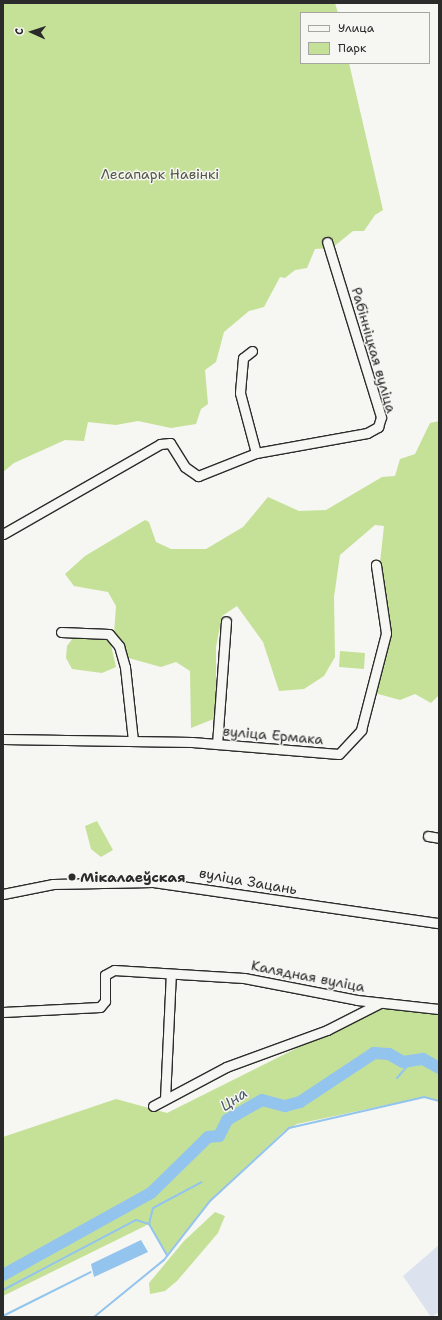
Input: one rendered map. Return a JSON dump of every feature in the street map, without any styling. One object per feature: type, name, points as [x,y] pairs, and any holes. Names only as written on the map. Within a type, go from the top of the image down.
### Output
[{"type":"street","name":"Рабінніцкая вуліца","points":[[3,534],[160,444],[170,443],[185,467],[198,476],[256,453],[367,433],[381,422],[327,242]]},
{"type":"street","points":[[252,351],[243,358],[240,393],[256,453]]},
{"type":"street","name":"вуліца Ермака","points":[[3,740],[132,741],[217,744],[323,754],[338,754],[346,749],[360,734],[366,718],[386,633],[376,565]]},
{"type":"street","points":[[217,744],[226,621]]},
{"type":"street","points":[[61,632],[109,634],[119,646],[125,667],[132,741]]},
{"type":"street","points":[[428,836],[439,838]]},
{"type":"street","name":"вуліца Зацань","points":[[3,894],[53,884],[153,882],[439,923]]},
{"type":"street","name":"Калядная вуліца","points":[[3,1012],[100,1007],[105,1001],[105,976],[109,971],[244,978],[380,1003],[439,1009]]},
{"type":"street","points":[[165,1099],[171,974]]},
{"type":"street","points":[[153,1106],[226,1068],[326,1030],[380,1003]]},
{"type":"shaded area","points":[[439,1245],[439,1312],[431,1317],[403,1276]]},
{"type":"green space","name":"Лесапарк Навінкі","points":[[3,3],[335,3],[338,12],[300,12],[300,64],[349,64],[383,210],[375,215],[364,231],[353,231],[332,248],[315,249],[307,268],[295,270],[285,278],[280,277],[264,307],[249,311],[224,332],[216,362],[205,370],[208,404],[201,409],[196,424],[171,428],[138,421],[116,425],[88,422],[84,441],[65,440],[14,463],[3,472]]},
{"type":"green space","points":[[439,421],[439,695],[431,703],[415,694],[400,700],[371,692],[388,640],[390,614],[376,599],[384,526],[375,525],[340,555],[334,597],[335,657],[324,676],[304,689],[279,691],[263,642],[237,606],[222,616],[216,647],[216,718],[191,728],[190,671],[176,662],[161,667],[125,657],[114,634],[116,606],[108,592],[74,586],[65,574],[85,556],[145,520],[149,522],[156,542],[171,549],[206,549],[243,527],[268,497],[299,511],[326,510],[382,477],[395,476],[400,459],[415,454],[430,423]]},
{"type":"green space","points":[[91,634],[105,637],[111,645],[116,667],[102,673],[72,669],[66,658],[67,646],[73,638]]},
{"type":"green space","points":[[340,651],[365,653],[364,669],[339,667]]},
{"type":"green space","points":[[97,821],[113,850],[101,857],[91,849],[85,826]]},
{"type":"green space","points":[[379,1007],[439,1013],[439,1102],[424,1097],[297,1124],[283,1132],[210,1201],[167,1255],[149,1224],[3,1296],[3,1137],[116,1099],[167,1113]]},
{"type":"green space","points":[[215,1212],[225,1216],[218,1233],[177,1281],[165,1291],[150,1294],[149,1283],[184,1241]]},
{"type":"water","points":[[141,1240],[148,1252],[94,1277],[91,1264]]},
{"type":"waterway","name":"Цна","points":[[3,1275],[151,1193],[208,1137],[219,1136],[227,1120],[262,1100],[285,1106],[300,1102],[374,1053],[389,1054],[403,1062],[423,1059],[439,1068]]},
{"type":"waterway","points":[[397,1078],[411,1062]]},
{"type":"waterway","points":[[94,1317],[164,1260],[210,1201],[289,1128],[424,1097],[439,1101]]},
{"type":"waterway","points":[[149,1224],[153,1208],[202,1182]]},
{"type":"waterway","points":[[3,1290],[136,1220],[149,1224],[167,1255]]},
{"type":"waterway","points":[[3,1316],[91,1272]]},
{"type":"place","name":"Мікалаеўская","points":[[72,877]]}]
